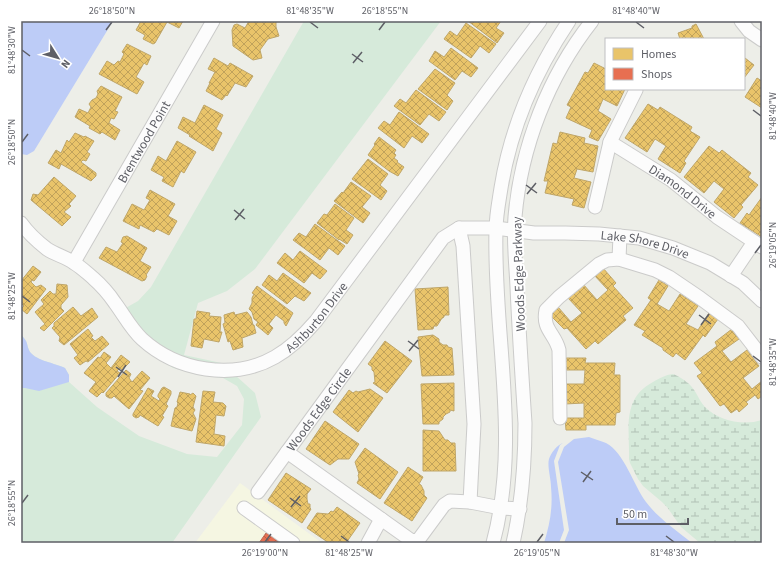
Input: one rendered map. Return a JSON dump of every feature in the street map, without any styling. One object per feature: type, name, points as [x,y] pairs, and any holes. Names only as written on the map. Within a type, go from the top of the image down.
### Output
[{"type":"street","name":"Brentwood Point","points":[[74,262],[213,21]]},
{"type":"street","name":"Ashburton Drive","points":[[21,224],[47,249],[74,262],[93,277],[105,289],[142,339],[172,359],[198,368],[220,370],[250,366],[267,361],[276,357],[297,341],[316,321],[540,21]]},
{"type":"street","name":"Woods Edge Parkway","points":[[494,543],[501,508],[505,475],[506,442],[496,260],[496,228],[503,175],[515,127],[524,103],[540,68],[554,43],[569,21]]},
{"type":"street","name":"Woods Edge Parkway","points":[[513,543],[520,509],[525,458],[525,423],[514,230],[521,172],[537,119],[558,74],[592,21]]},
{"type":"street","points":[[741,21],[749,31],[762,40]]},
{"type":"street","points":[[595,208],[610,142],[636,90]]},
{"type":"street","name":"Diamond Drive","points":[[610,142],[671,180],[717,217],[758,245],[731,276]]},
{"type":"street","points":[[470,502],[474,424],[464,246],[459,228],[496,228],[514,230]]},
{"type":"street","name":"Woods Edge Circle","points":[[459,228],[443,238],[287,452],[412,541],[419,541],[444,504],[450,501],[470,502],[501,508],[520,509]]},
{"type":"street","name":"Lake Shore Drive","points":[[514,230],[534,233],[565,233],[639,238],[673,248],[710,263],[743,283],[762,301]]},
{"type":"street","points":[[619,259],[620,236]]},
{"type":"street","points":[[560,418],[559,350],[557,342],[546,326],[546,310],[559,297],[599,264],[607,260],[619,259],[655,270],[669,278],[700,298],[738,326],[762,357]]},
{"type":"street","points":[[258,492],[287,452]]},
{"type":"street","points":[[244,508],[293,543]]},
{"type":"street","points":[[368,543],[381,519]]},
{"type":"shaded area","points":[[240,483],[322,543],[195,543]]},
{"type":"green space","points":[[304,21],[441,21],[255,269],[227,291],[198,303],[184,355],[226,364],[235,375],[255,393],[261,417],[172,543],[21,543],[21,335],[33,355],[37,358],[65,368],[69,375],[69,382],[97,407],[139,436],[187,454],[217,457],[242,425],[244,399],[237,386],[223,378],[198,375],[173,368],[147,352],[125,328],[115,314],[138,301],[151,287]]},
{"type":"green space","points":[[673,374],[689,384],[701,402],[717,416],[739,422],[755,422],[762,420],[762,543],[700,543],[681,527],[667,507],[643,486],[638,479],[629,459],[629,416],[632,406],[636,397],[643,389],[660,378]]},
{"type":"water","points":[[21,21],[113,21],[34,151],[27,155],[21,154]]},
{"type":"water","points":[[21,335],[30,352],[37,358],[65,368],[69,375],[69,382],[39,391],[21,388]]},
{"type":"water","points":[[589,437],[606,443],[612,447],[623,461],[646,502],[651,508],[692,543],[564,543],[569,530],[558,462],[564,447],[574,439]]},
{"type":"water","points":[[560,445],[554,461],[564,530],[559,543],[544,543],[549,522],[552,494],[548,465],[551,454]]},
{"type":"building: Homes","points":[[141,21],[183,21],[179,28],[167,22],[153,44],[143,39],[145,35],[136,30]]},
{"type":"building: Homes","points":[[249,21],[276,21],[279,36],[268,39],[260,50],[262,58],[253,60],[233,46],[232,30],[234,25],[237,24],[245,28]]},
{"type":"building: Homes","points":[[468,21],[501,21],[496,28],[504,33],[497,43]]},
{"type":"building: Homes","points":[[466,23],[496,44],[489,53],[480,46],[471,58],[444,39],[450,31],[457,36]]},
{"type":"building: Homes","points":[[696,24],[703,38],[680,38],[678,33],[692,28],[692,26]]},
{"type":"building: Homes","points":[[127,44],[151,56],[147,65],[144,63],[136,77],[144,82],[137,94],[99,74],[107,61],[114,65],[118,61],[120,62],[124,54],[122,52]]},
{"type":"building: Homes","points":[[451,48],[478,68],[471,77],[462,71],[455,80],[429,61],[435,51],[444,57]]},
{"type":"building: Homes","points":[[214,58],[228,66],[230,63],[253,76],[246,87],[235,83],[227,96],[226,95],[222,100],[206,91],[215,72],[208,69]]},
{"type":"building: Homes","points":[[745,58],[754,65],[745,77]]},
{"type":"building: Homes","points":[[594,63],[605,68],[605,90],[625,90],[617,106],[603,99],[598,111],[611,119],[598,141],[589,137],[592,130],[566,118],[571,107],[567,105],[585,72],[588,73]]},
{"type":"building: Homes","points":[[435,69],[455,83],[447,95],[453,101],[447,110],[418,89]]},
{"type":"building: Homes","points":[[757,78],[762,81],[762,108],[745,97]]},
{"type":"building: Homes","points":[[101,86],[122,97],[115,111],[118,112],[114,119],[111,118],[109,123],[120,130],[115,140],[102,132],[100,134],[89,128],[90,126],[75,117],[79,109],[88,113],[91,107],[89,104],[96,98],[98,94],[97,91]]},
{"type":"building: Homes","points":[[416,90],[446,112],[439,121],[429,114],[420,125],[394,106],[400,99],[406,103]]},
{"type":"building: Homes","points":[[648,104],[658,110],[660,107],[692,127],[690,131],[700,137],[684,161],[686,163],[680,173],[658,159],[666,146],[655,139],[647,152],[625,138]]},
{"type":"building: Homes","points":[[204,105],[223,115],[216,129],[222,133],[213,151],[178,128],[183,117],[195,123]]},
{"type":"building: Homes","points":[[399,112],[429,134],[422,143],[412,136],[404,148],[378,128],[384,121],[390,125]]},
{"type":"building: Homes","points":[[560,132],[585,138],[584,143],[598,146],[593,172],[577,169],[574,178],[591,182],[584,208],[572,205],[574,199],[545,193],[548,181],[544,181],[553,143],[557,144]]},
{"type":"building: Homes","points":[[75,133],[94,141],[87,152],[90,154],[86,161],[83,160],[81,162],[96,173],[96,176],[91,181],[61,164],[59,169],[48,163],[56,150],[61,153],[67,140],[69,142]]},
{"type":"building: Homes","points":[[379,137],[396,150],[394,153],[396,155],[394,158],[404,167],[398,176],[368,155]]},
{"type":"building: Homes","points":[[177,141],[196,152],[184,173],[181,171],[173,187],[162,181],[164,177],[151,170],[158,156],[166,161]]},
{"type":"building: Homes","points":[[709,146],[719,153],[722,150],[751,173],[748,177],[758,185],[741,205],[743,207],[734,218],[714,202],[724,189],[714,181],[704,193],[684,177]]},
{"type":"building: Homes","points":[[368,159],[388,174],[380,185],[387,191],[381,200],[352,179]]},
{"type":"building: Homes","points":[[54,177],[76,196],[69,204],[71,206],[64,212],[71,217],[62,226],[31,200],[33,194],[38,195]]},
{"type":"building: Homes","points":[[351,182],[371,196],[362,207],[370,213],[363,223],[334,201],[342,192],[343,193]]},
{"type":"building: Homes","points":[[150,190],[175,204],[168,216],[177,221],[169,235],[157,229],[154,232],[140,225],[139,229],[123,221],[132,204],[144,210],[150,200],[146,198]]},
{"type":"building: Homes","points":[[762,197],[762,237],[740,223],[747,213],[749,215]]},
{"type":"building: Homes","points":[[335,204],[354,218],[346,230],[353,235],[347,244],[339,240],[317,223],[324,214],[327,215]]},
{"type":"building: Homes","points":[[315,224],[345,246],[338,255],[329,248],[320,260],[293,240],[299,233],[306,237]]},
{"type":"building: Homes","points":[[127,236],[147,248],[140,261],[151,267],[145,280],[142,281],[99,258],[106,247],[117,252],[123,243],[121,242],[123,237]]},
{"type":"building: Homes","points":[[300,251],[327,271],[320,279],[312,273],[304,283],[277,263],[285,253],[293,260]]},
{"type":"building: Homes","points":[[33,266],[41,272],[34,281],[32,280],[31,282],[36,287],[41,285],[46,289],[27,314],[21,309],[24,306],[21,303],[21,281]]},
{"type":"building: Homes","points":[[603,268],[616,283],[613,286],[633,308],[623,316],[626,320],[598,344],[595,341],[586,349],[567,328],[564,329],[549,314],[558,307],[571,322],[582,313],[568,298],[583,284],[597,300],[608,290],[594,275]]},
{"type":"building: Homes","points":[[283,273],[311,293],[304,301],[295,296],[287,304],[262,285],[269,275],[277,281]]},
{"type":"building: Homes","points":[[659,280],[668,286],[657,304],[669,311],[680,294],[698,306],[686,324],[698,330],[709,313],[718,319],[705,337],[703,335],[685,360],[676,353],[673,357],[663,350],[663,348],[642,335],[645,331],[634,325],[651,300],[648,298]]},
{"type":"building: Homes","points":[[57,284],[67,285],[68,297],[61,305],[61,308],[64,311],[44,331],[40,328],[45,324],[35,312],[44,304],[41,300],[50,291],[53,294],[56,294]]},
{"type":"building: Homes","points":[[257,286],[293,313],[286,326],[284,321],[276,315],[269,324],[273,328],[268,335],[256,325],[258,322],[254,319],[252,312],[249,309],[254,294],[252,293]]},
{"type":"building: Homes","points":[[448,287],[449,315],[445,315],[433,329],[418,330],[415,289]]},
{"type":"building: Homes","points":[[73,307],[81,316],[92,308],[98,317],[64,345],[59,341],[60,337],[52,328],[54,323]]},
{"type":"building: Homes","points":[[197,311],[210,313],[209,316],[221,317],[220,332],[222,332],[219,342],[204,339],[202,348],[191,346],[194,319],[196,319]]},
{"type":"building: Homes","points":[[234,312],[235,315],[247,312],[251,317],[256,333],[242,338],[243,347],[233,350],[230,341],[228,342],[223,324],[225,323],[224,315]]},
{"type":"building: Homes","points":[[88,329],[93,336],[91,337],[95,341],[102,336],[109,344],[88,362],[86,361],[80,365],[74,358],[78,355],[70,344]]},
{"type":"building: Homes","points":[[732,329],[739,339],[722,351],[731,362],[747,350],[759,366],[743,378],[752,389],[762,381],[762,396],[758,399],[755,395],[746,402],[748,404],[739,412],[737,409],[731,413],[724,404],[720,406],[697,376],[702,373],[694,363],[717,346],[715,342]]},
{"type":"building: Homes","points":[[433,335],[439,339],[439,342],[443,345],[447,345],[448,347],[452,348],[454,375],[422,376],[418,337]]},
{"type":"building: Homes","points":[[385,341],[412,361],[387,393],[373,383],[375,382],[374,372],[372,367],[368,364]]},
{"type":"building: Homes","points":[[104,352],[111,357],[106,363],[111,368],[121,355],[130,362],[122,370],[120,368],[117,371],[120,373],[103,393],[102,392],[97,397],[89,391],[96,382],[84,373],[98,357],[100,358]]},
{"type":"building: Homes","points":[[564,358],[586,358],[585,363],[615,363],[614,375],[620,375],[620,412],[616,413],[615,425],[586,425],[586,430],[566,430],[565,418],[584,418],[584,403],[565,404],[565,384],[584,384],[585,370],[565,370]]},
{"type":"building: Homes","points":[[126,370],[131,374],[129,378],[132,382],[142,371],[150,378],[140,390],[143,391],[129,409],[114,396],[109,398],[106,396],[106,393]]},
{"type":"building: Homes","points":[[454,383],[454,411],[450,410],[450,412],[446,414],[439,422],[439,424],[423,424],[421,384]]},
{"type":"building: Homes","points":[[164,387],[171,391],[171,394],[166,404],[168,406],[162,416],[164,417],[158,426],[140,415],[136,418],[133,416],[148,388],[154,391],[151,396],[159,401],[160,399],[158,395]]},
{"type":"building: Homes","points":[[370,389],[383,398],[358,432],[333,412],[349,390],[353,393],[356,391],[358,392]]},
{"type":"building: Homes","points":[[203,391],[215,392],[213,402],[223,403],[226,406],[224,416],[216,415],[214,434],[225,436],[224,446],[196,442]]},
{"type":"building: Homes","points":[[180,392],[190,395],[193,393],[196,396],[193,407],[195,410],[193,413],[196,419],[192,431],[171,426]]},
{"type":"building: Homes","points":[[325,421],[359,444],[349,459],[338,459],[330,465],[306,449]]},
{"type":"building: Homes","points":[[423,430],[439,431],[445,440],[455,443],[456,471],[423,471]]},
{"type":"building: Homes","points":[[365,448],[398,472],[380,499],[357,483],[359,474],[355,462]]},
{"type":"building: Homes","points":[[408,467],[423,477],[419,484],[421,485],[424,495],[427,498],[412,521],[384,503]]},
{"type":"building: Homes","points":[[286,473],[311,489],[307,494],[307,499],[311,509],[302,523],[268,500]]},
{"type":"building: Homes","points":[[337,507],[360,523],[346,543],[329,543],[307,528],[317,513],[328,514],[331,511],[333,512]]},
{"type":"building: Shops","points":[[266,533],[268,534],[280,543],[259,543]]}]
